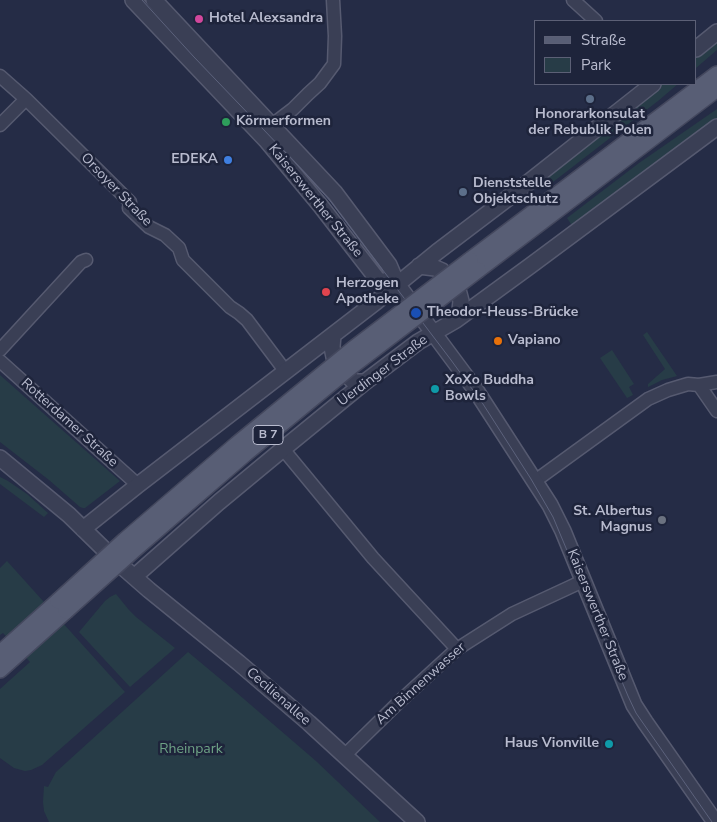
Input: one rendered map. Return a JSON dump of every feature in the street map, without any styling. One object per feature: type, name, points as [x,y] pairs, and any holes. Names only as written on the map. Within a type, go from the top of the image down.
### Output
[{"type":"main road","points":[[697,82],[717,64]]},
{"type":"main road","name":"B 7","points":[[0,653],[134,550],[245,454],[474,265],[680,101],[717,74]]},
{"type":"main road","points":[[680,101],[695,85]]},
{"type":"main road","name":"B 7","points":[[474,265],[714,92]]},
{"type":"main road","name":"B 7","points":[[0,670],[62,606]]},
{"type":"street","name":"Kaiserswerther Straße","points":[[134,0],[266,140],[320,205],[378,280],[397,284]]},
{"type":"street","name":"Kaiserswerther Straße","points":[[154,0],[335,193],[389,265],[397,284],[475,389],[535,481],[559,522],[634,705],[715,822]]},
{"type":"street","points":[[272,125],[293,109],[320,83],[334,64],[333,0]]},
{"type":"street","points":[[573,0],[595,20]]},
{"type":"street","points":[[697,48],[717,32]]},
{"type":"street","name":"Orsoyer Straße","points":[[0,76],[26,99],[130,202],[129,208],[149,227],[166,235],[179,248],[183,260],[230,307],[247,320],[286,372]]},
{"type":"street","points":[[84,529],[652,85]]},
{"type":"street","points":[[0,125],[26,99]]},
{"type":"street","name":"Uerdinger Straße","points":[[134,577],[219,502],[366,382],[414,346],[456,320],[717,127]]},
{"type":"street","points":[[0,350],[81,262],[86,260]]},
{"type":"street","points":[[419,266],[442,271],[457,286],[460,310],[456,320]]},
{"type":"street","points":[[333,335],[332,347],[334,357],[354,382],[366,382]]},
{"type":"street","name":"Rotterdamer Straße","points":[[0,361],[138,485]]},
{"type":"street","points":[[535,481],[648,399],[688,384],[699,385],[717,382]]},
{"type":"street","points":[[699,385],[717,411]]},
{"type":"street","points":[[283,449],[373,558],[457,649]]},
{"type":"street","points":[[0,458],[69,515],[134,577]]},
{"type":"street","name":"Cecilienallee","points":[[134,577],[239,663],[345,755],[417,822]]},
{"type":"street","name":"Am Binnenwasser","points":[[345,755],[457,649],[512,614],[583,581]]},
{"type":"green space","points":[[717,39],[717,50],[697,67],[697,55]]},
{"type":"green space","points":[[659,85],[677,85],[544,189],[537,181]]},
{"type":"green space","points":[[717,109],[717,119],[573,227],[567,218],[639,163]]},
{"type":"green space","points":[[647,332],[677,376],[662,380],[648,387],[648,384],[665,369],[643,335]]},
{"type":"green space","points":[[612,350],[634,384],[629,387],[633,395],[627,398],[600,358]]},
{"type":"green space","points":[[0,375],[120,481],[83,508],[0,442]]},
{"type":"green space","points":[[0,477],[27,494],[48,513],[44,517],[0,484]]},
{"type":"green space","points":[[7,561],[125,692],[42,765],[25,771],[14,768],[0,758],[0,689],[30,662],[3,633],[0,635],[0,568]]},
{"type":"green space","points":[[116,594],[136,617],[175,648],[130,687],[79,632],[105,601]]},
{"type":"green space","name":"Rheinpark","points":[[188,652],[316,761],[380,822],[49,822],[44,811],[44,786],[48,787],[56,772]]},
{"type":"tram line","points":[[142,0],[332,203],[483,404],[553,517],[636,713],[712,822]]},
{"type":"place","name":"Hotel Alexsandra","points":[[199,19]]},
{"type":"place","name":"Honorarkonsulat der Rebublik Polen","points":[[590,99]]},
{"type":"place","name":"Körmerformen","points":[[226,122]]},
{"type":"place","name":"EDEKA","points":[[228,160]]},
{"type":"place","name":"Dienststelle Objektschutz","points":[[463,192]]},
{"type":"place","name":"Herzogen Apotheke","points":[[326,292]]},
{"type":"place","name":"Theodor-Heuss-Brücke","points":[[416,313]]},
{"type":"place","name":"Vapiano","points":[[498,341]]},
{"type":"place","name":"XoXo Buddha Bowls","points":[[435,389]]},
{"type":"place","name":"St. Albertus Magnus","points":[[662,520]]},
{"type":"place","name":"Haus Vionville","points":[[609,744]]}]
